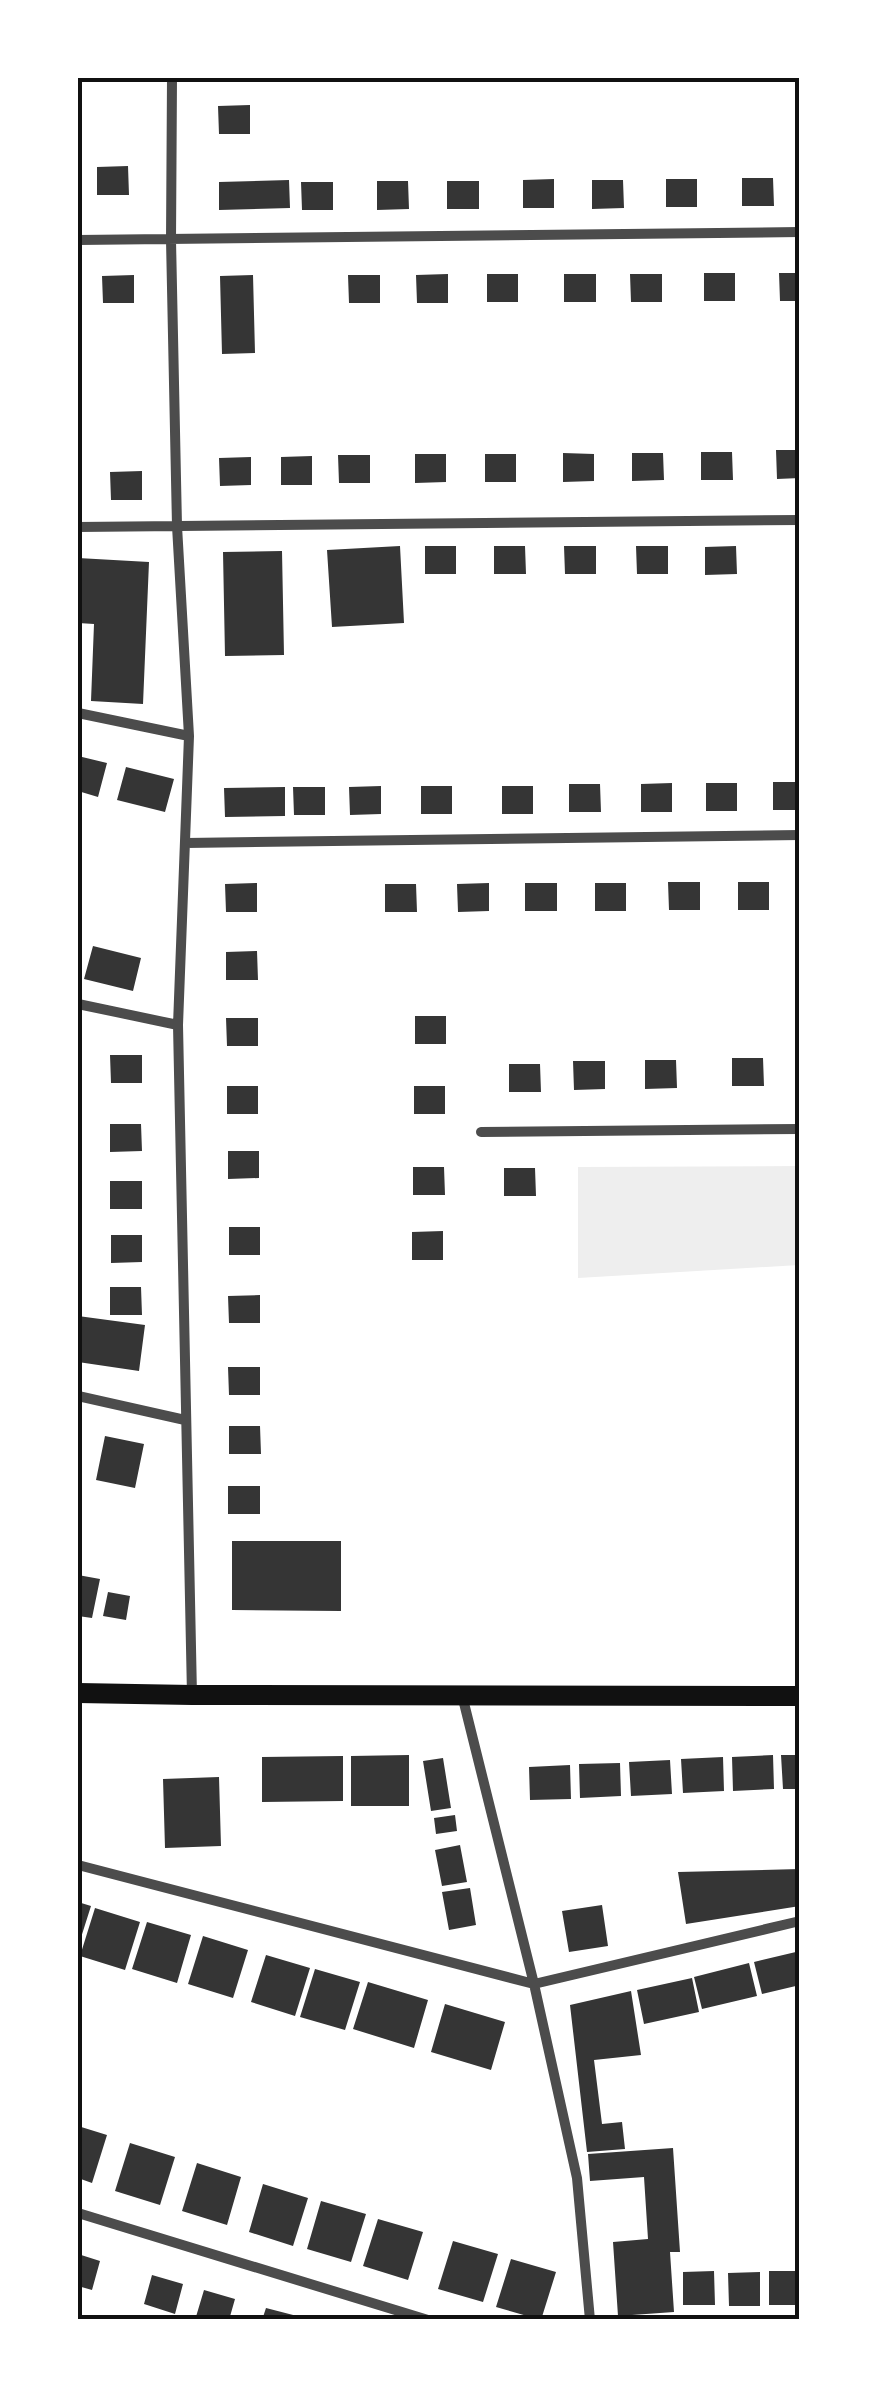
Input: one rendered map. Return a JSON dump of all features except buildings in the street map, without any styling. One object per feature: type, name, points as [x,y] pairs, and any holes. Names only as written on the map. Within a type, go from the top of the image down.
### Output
[{"type":"main road","points":[[78,1692],[800,1696]]},
{"type":"street","points":[[172,78],[177,526],[189,736],[178,1025],[192,1695]]},
{"type":"street","points":[[78,240],[800,232]]},
{"type":"street","points":[[78,527],[800,520]]},
{"type":"street","points":[[78,713],[189,736]]},
{"type":"street","points":[[186,842],[800,835]]},
{"type":"street","points":[[78,1004],[178,1025]]},
{"type":"street","points":[[481,1132],[800,1129]]},
{"type":"street","points":[[78,1396],[185,1420]]},
{"type":"street","points":[[462,1695],[534,1984],[577,2178],[590,2320]]},
{"type":"street","points":[[78,1865],[534,1984],[800,1921]]},
{"type":"street","points":[[78,2213],[428,2320]]},
{"type":"shaded area","points":[[799,1166],[799,1265],[578,1278],[578,1167]]}]
